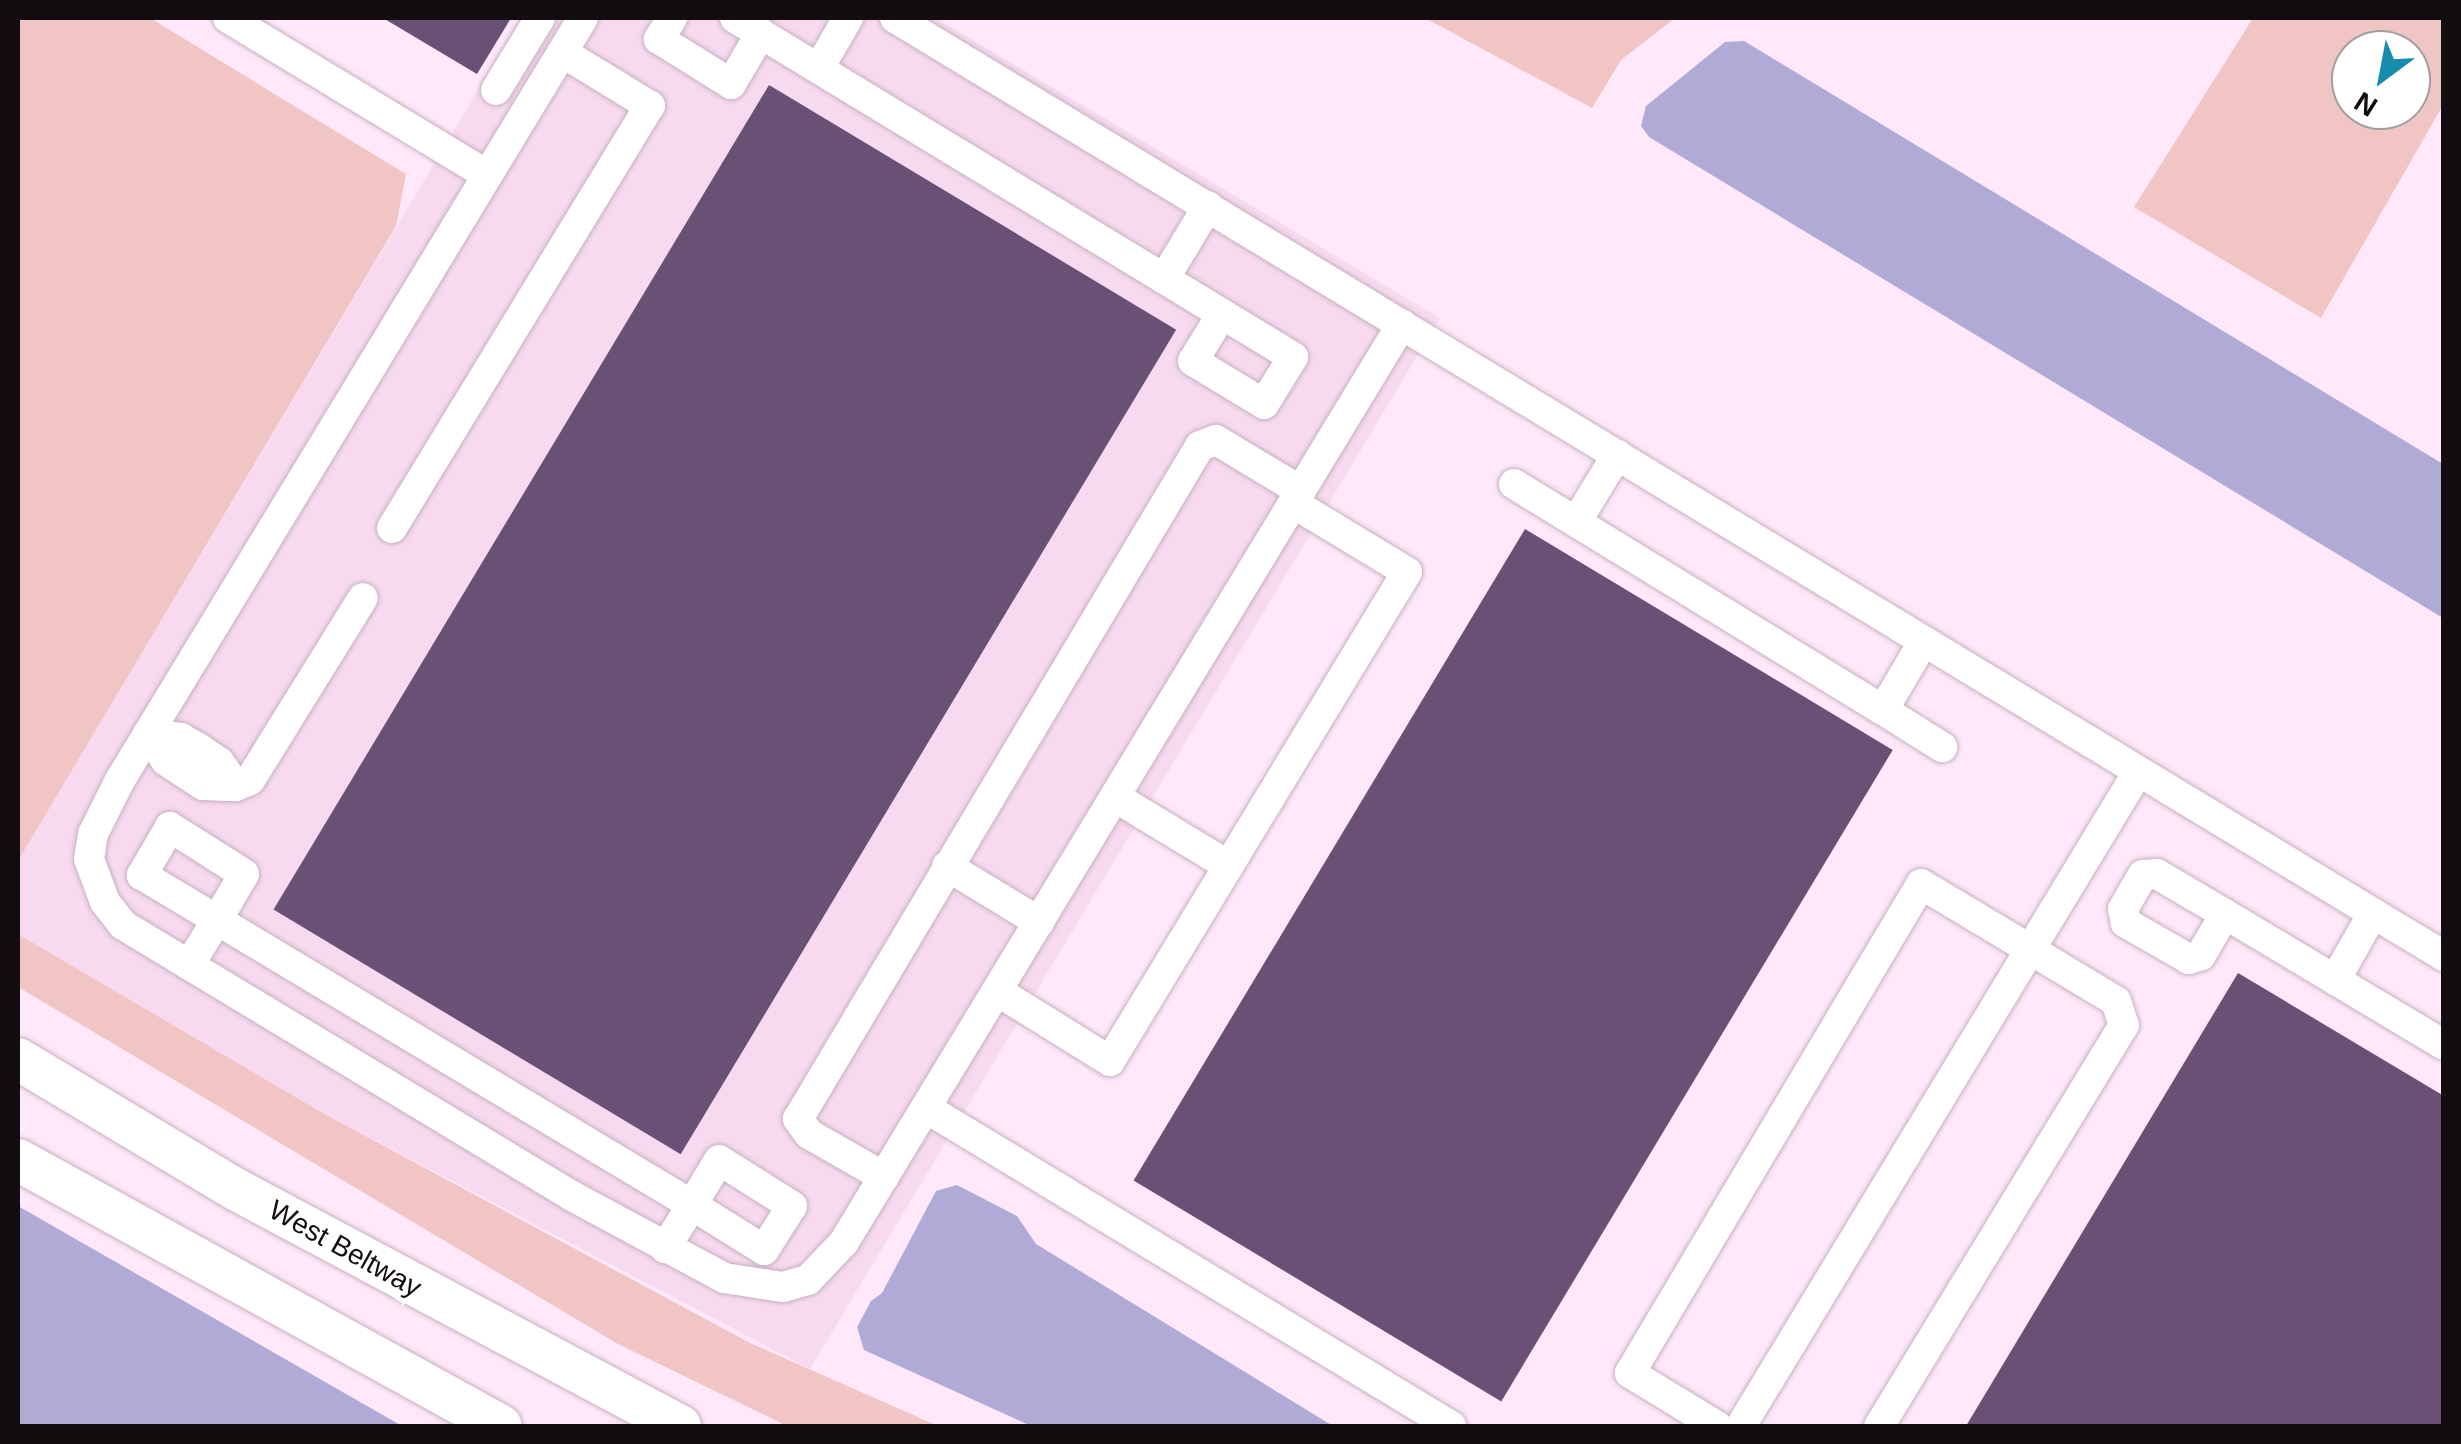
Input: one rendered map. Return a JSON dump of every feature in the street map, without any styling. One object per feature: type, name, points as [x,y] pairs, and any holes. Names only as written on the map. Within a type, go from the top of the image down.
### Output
[{"type":"highway","name":"West Beltway","points":[[18,1058],[238,1190],[680,1426]]},
{"type":"highway","points":[[18,1160],[501,1426]]},
{"type":"lane","points":[[228,18],[487,175]]},
{"type":"lane","points":[[496,90],[540,18]]},
{"type":"lane","points":[[583,18],[148,734],[93,834],[90,860],[105,902],[123,925],[665,1248],[724,1278],[756,1286],[808,1280],[844,1242],[1402,324]]},
{"type":"lane","points":[[672,18],[659,39],[731,84],[748,26],[1222,314]]},
{"type":"lane","points":[[819,68],[848,18]]},
{"type":"lane","points":[[895,18],[2444,956]]},
{"type":"lane","points":[[392,528],[650,106],[562,52]]},
{"type":"lane","points":[[1164,278],[1208,206]]},
{"type":"lane","points":[[884,1177],[809,1134],[798,1119],[1200,446],[1216,440],[1407,572],[1110,1061],[997,992]]},
{"type":"lane","points":[[1576,522],[1617,455]]},
{"type":"lane","points":[[1514,484],[1942,747]]},
{"type":"lane","points":[[148,734],[190,744],[220,762],[236,786],[264,765],[363,598]]},
{"type":"lane","points":[[1883,710],[1924,642]]},
{"type":"lane","points":[[1741,1426],[2138,772]]},
{"type":"lane","points":[[1115,796],[1228,866]]},
{"type":"lane","points":[[946,866],[1039,922]]},
{"type":"lane","points":[[1717,1426],[1630,1373],[1921,884],[2116,1001],[2124,1025],[1879,1426]]},
{"type":"lane","points":[[2224,914],[2444,1045]]},
{"type":"lane","points":[[2334,980],[2373,914]]},
{"type":"lane","points":[[189,965],[217,920],[692,1204],[665,1248]]},
{"type":"lane","points":[[926,1108],[1451,1426]]},
{"type":"shaded area","points":[[18,18],[150,18],[406,174],[396,226],[18,861]]},
{"type":"shaded area","points":[[521,18],[936,18],[1440,318],[810,1369],[321,1112],[18,934],[18,861]]},
{"type":"shaded area","points":[[1425,18],[1675,18],[1621,60],[1592,108]]},
{"type":"shaded area","points":[[2253,18],[2443,18],[2443,105],[2431,126],[2431,30],[2331,30],[2331,130],[2429,130],[2321,318],[2134,207]]},
{"type":"shaded area","points":[[1744,41],[2443,464],[2443,618],[1649,137],[1641,126],[1646,106],[1725,42]]},
{"type":"shaded area","points":[[18,934],[321,1112],[750,1343],[938,1426],[787,1426],[618,1344],[18,987]]},
{"type":"shaded area","points":[[957,1185],[1017,1216],[1036,1244],[1333,1426],[1031,1426],[864,1350],[857,1327],[871,1301],[882,1293],[936,1191]]},
{"type":"shaded area","points":[[18,1206],[402,1426],[18,1426]]},
{"type":"building","points":[[383,18],[511,18],[477,74]]},
{"type":"building","points":[[769,85],[1176,330],[681,1154],[274,910]]},
{"type":"building","points":[[1525,529],[1893,750],[1501,1401],[1134,1180]]},
{"type":"building","points":[[2238,973],[2444,1096],[2444,1426],[1966,1426]]}]
